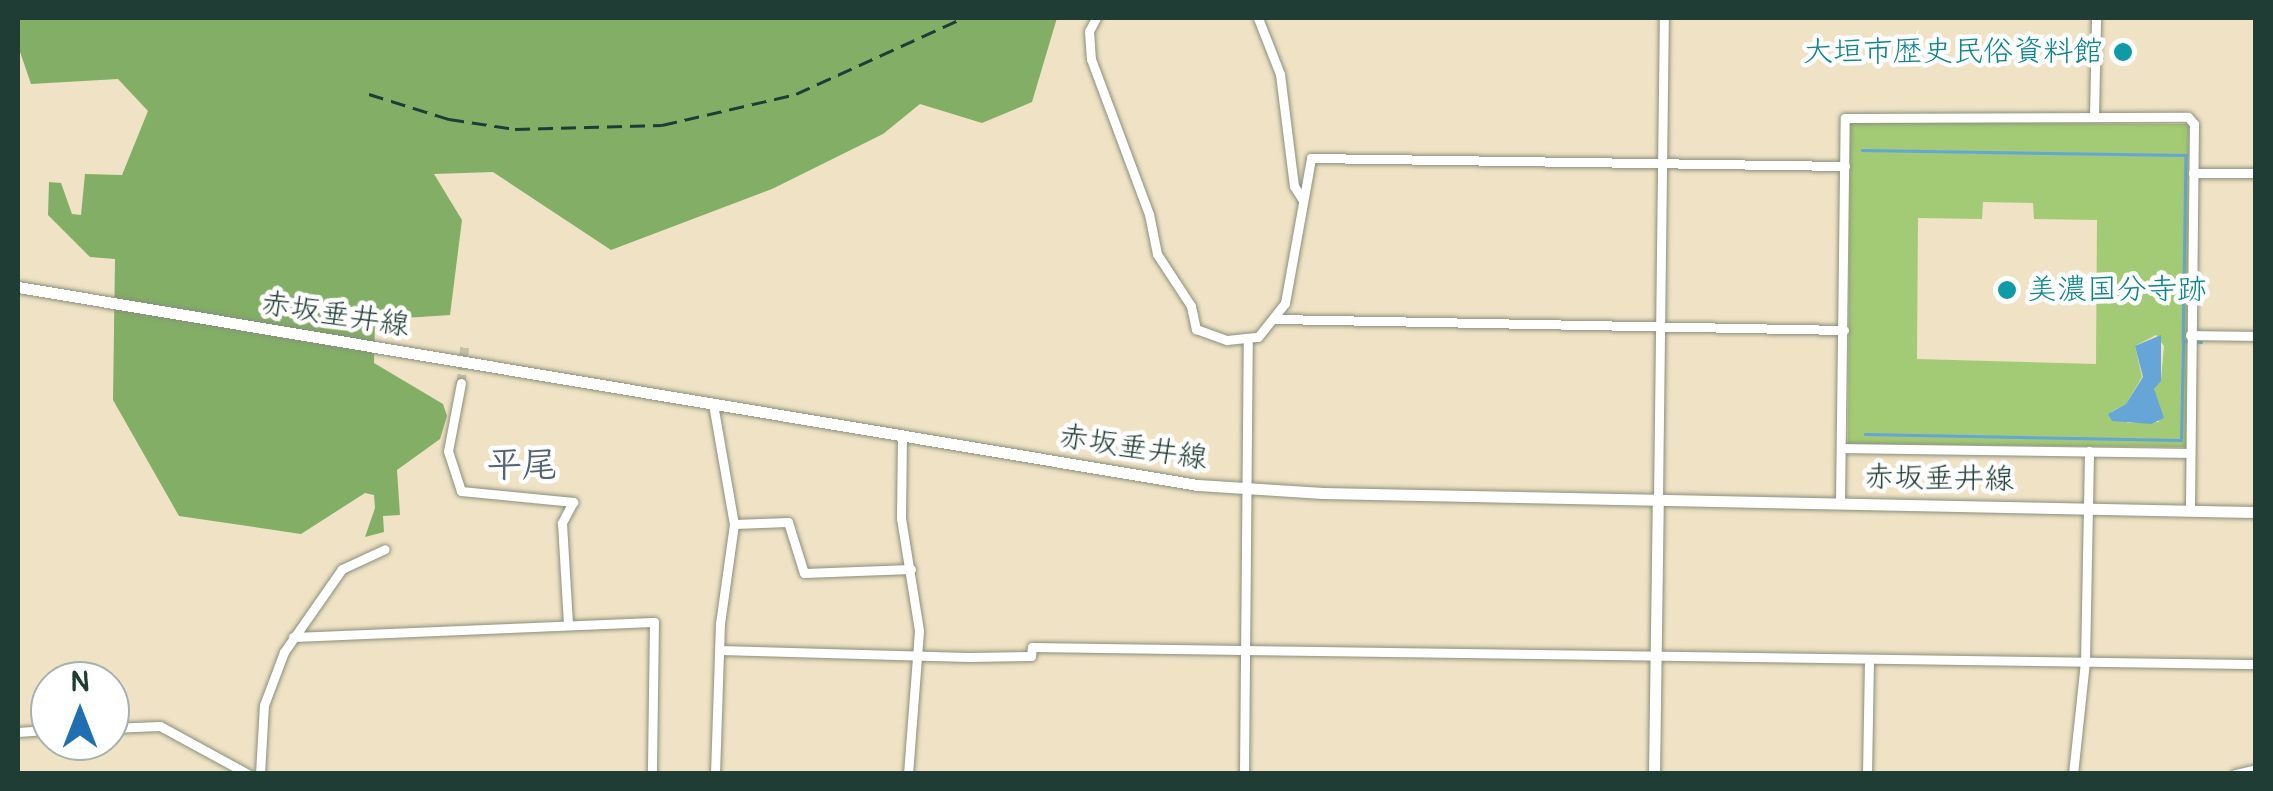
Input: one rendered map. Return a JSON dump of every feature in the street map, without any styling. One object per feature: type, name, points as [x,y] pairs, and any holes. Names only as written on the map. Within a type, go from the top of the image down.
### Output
[{"type":"main road","name":"赤坂垂井線","points":[[18,288],[902,436],[1247,488],[2256,512]]},
{"type":"main road","points":[[1654,774],[1658,500]]},
{"type":"street","points":[[1096,18],[1089,30],[1091,59],[1149,214],[1156,254],[1191,306],[1196,329],[1248,343]]},
{"type":"street","points":[[1258,18],[1280,74],[1294,182],[1302,199]]},
{"type":"street","points":[[1658,500],[1664,18]]},
{"type":"street","points":[[2094,118],[2096,18]]},
{"type":"street","points":[[1840,502],[1845,118],[2188,117],[2194,124],[2190,511]]},
{"type":"street","points":[[1244,774],[1248,343],[1276,319],[1292,272],[1311,158],[1845,166]]},
{"type":"street","points":[[2193,173],[2256,173]]},
{"type":"street","points":[[1276,319],[1844,330]]},
{"type":"street","points":[[2190,335],[2256,336]]},
{"type":"street","points":[[461,382],[448,452],[461,491],[573,502],[562,523],[568,624]]},
{"type":"street","points":[[713,404],[734,524],[720,650],[715,774]]},
{"type":"street","points":[[902,436],[901,518],[911,569],[917,657],[908,774]]},
{"type":"street","points":[[1842,448],[2189,453]]},
{"type":"street","points":[[2072,774],[2085,662],[2089,451]]},
{"type":"street","points":[[734,524],[788,522],[804,573],[911,569]]},
{"type":"street","points":[[260,774],[264,705],[293,637],[342,569],[385,550]]},
{"type":"street","points":[[293,637],[654,622],[652,774]]},
{"type":"street","points":[[720,650],[917,657],[1031,656],[1032,647],[2256,664]]},
{"type":"street","points":[[1867,774],[1869,659]]},
{"type":"street","points":[[130,727],[160,726],[248,774]]},
{"type":"street","points":[[2235,774],[2256,769]]},
{"type":"green space","points":[[18,18],[1057,18],[1032,102],[982,123],[920,104],[883,134],[772,189],[611,250],[493,172],[434,174],[462,220],[450,315],[375,320],[374,363],[443,404],[447,416],[440,439],[397,470],[400,515],[383,516],[384,532],[365,537],[375,508],[374,495],[365,493],[301,534],[179,516],[113,400],[115,259],[90,257],[48,215],[49,182],[61,183],[72,214],[81,215],[85,174],[122,175],[148,111],[118,79],[31,84],[18,46]]},
{"type":"green space","points":[[1850,122],[2189,124],[2186,447],[1848,444]],"holes":[[[1983,202],[2033,203],[2034,219],[2097,220],[2096,364],[1917,359],[1918,218],[1982,219]],[[2156,335],[2164,346],[2161,380],[2154,389],[2159,422],[2128,423],[2111,412],[2126,404],[2142,377],[2135,346]]]},
{"type":"water","points":[[2161,335],[2161,381],[2154,389],[2164,418],[2151,424],[2112,421],[2108,414],[2126,404],[2143,377],[2135,346]]},
{"type":"waterway","points":[[1862,150],[2186,155],[2183,341],[2201,342]]},
{"type":"waterway","points":[[1865,434],[2181,440],[2183,342]]},
{"type":"tunnel","points":[[461,383],[465,343]]},
{"type":"railway","points":[[369,94],[449,119],[515,129],[662,125],[796,94],[963,18]]},
{"type":"place","name":"大垣市歴史民俗資料館","points":[[2123,52]]},
{"type":"place","name":"美濃国分寺跡","points":[[2007,290]]},
{"type":"district","name":"平尾","points":[[522,465]]}]
